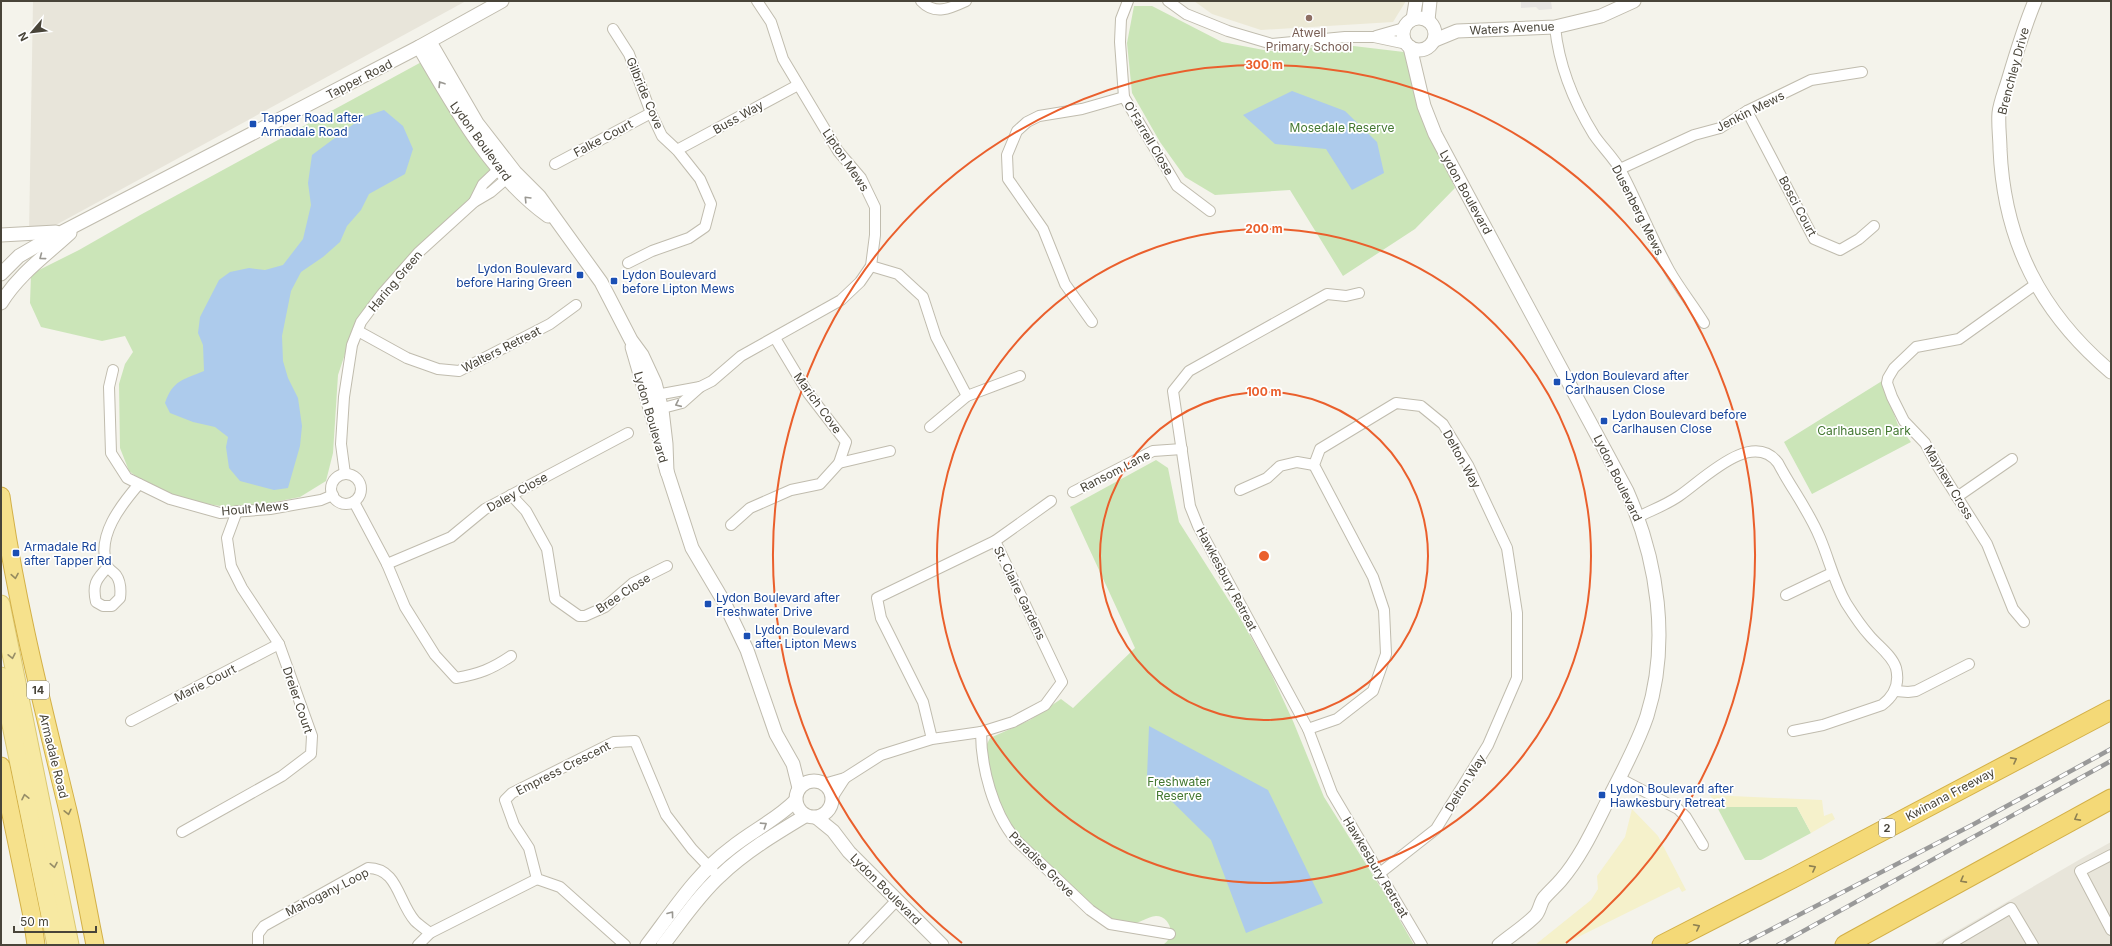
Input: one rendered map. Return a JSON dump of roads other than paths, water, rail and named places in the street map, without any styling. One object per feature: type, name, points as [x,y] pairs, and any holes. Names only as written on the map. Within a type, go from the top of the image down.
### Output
[{"type":"highway","name":"Armadale Road","points":[[1,496],[17,591],[43,714],[68,811],[96,945]]},
{"type":"highway","name":"Kwinana Freeway","points":[[1662,945],[1793,878],[2111,710]]},
{"type":"highway","points":[[1,766],[32,916],[36,945]]},
{"type":"highway","points":[[1845,945],[2111,799]]},
{"type":"main road","name":"Armadale Road","points":[[1,604],[70,945]]},
{"type":"main road","points":[[1,676],[56,945]]},
{"type":"street","name":"Tapper Road","points":[[1,274],[19,256],[64,231],[425,44],[502,1]]},
{"type":"street","name":"Lipton Mews","points":[[657,410],[682,403],[700,387],[712,381],[741,356],[841,300],[860,282],[871,266],[875,235],[875,207],[861,178],[838,151],[783,59],[771,22],[757,1]]},
{"type":"street","points":[[921,1],[925,6],[939,10],[947,10],[966,1]]},
{"type":"street","name":"O'Farrell Close","points":[[1128,1],[1122,19],[1120,42],[1124,97],[1177,186],[1210,211]]},
{"type":"street","points":[[1168,1],[1186,14],[1228,31],[1272,44],[1345,37],[1374,37],[1419,50],[1433,43]]},
{"type":"street","name":"Lydon Boulevard","points":[[1416,1],[1403,37],[1408,46],[1418,76],[1424,106],[1446,157],[1623,484],[1638,517],[1654,571],[1658,602],[1659,650],[1646,717],[1620,778],[1580,852],[1562,879],[1543,899],[1536,915],[1499,945]]},
{"type":"street","points":[[1418,76],[1433,43],[1436,32],[1431,23],[1430,1]]},
{"type":"street","name":"Waters Avenue","points":[[1431,23],[1457,31],[1555,27],[1601,16],[1634,1]]},
{"type":"street","name":"Brenchley Drive","points":[[2035,1],[2026,22],[1999,113],[2002,182],[2009,216],[2019,247],[2036,284],[2064,326],[2088,352],[2111,372]]},
{"type":"street","points":[[1374,37],[1422,18],[1431,23]]},
{"type":"street","name":"Dusenberg Mews","points":[[1555,27],[1558,52],[1565,77],[1594,135],[1620,169],[1647,229],[1670,272],[1704,323]]},
{"type":"street","name":"Gilbride Cove","points":[[614,29],[629,54],[651,112],[662,136],[677,150],[700,180],[711,204],[705,227],[689,238],[652,250],[628,263]]},
{"type":"street","name":"Waters Avenue","points":[[1433,43],[1457,31]]},
{"type":"street","name":"Lydon Boulevard","points":[[425,44],[466,114],[532,204],[558,223],[601,282],[631,340],[642,355],[666,444],[667,472],[692,548],[724,602],[748,650],[776,734],[793,764],[799,788]]},
{"type":"street","name":"Jenkin Mews","points":[[1620,169],[1694,135],[1720,128],[1747,111],[1811,80],[1862,72]]},
{"type":"street","name":"Buss Way","points":[[677,150],[798,85]]},
{"type":"street","points":[[1092,322],[1065,284],[1043,229],[1008,179],[1007,155],[1018,131],[1027,122],[1038,116],[1082,109],[1124,97]]},
{"type":"street","name":"Bosci Court","points":[[1747,111],[1814,239],[1840,250],[1859,239],[1874,226]]},
{"type":"street","name":"Falke Court","points":[[555,164],[651,112]]},
{"type":"street","name":"Haring Green","points":[[344,474],[341,444],[344,397],[352,345],[361,322],[387,288],[418,253],[474,202],[491,192],[507,170]]},
{"type":"street","points":[[1,303],[12,287],[31,266],[82,222]]},
{"type":"street","name":"Tapper Road","points":[[1,235],[64,231]]},
{"type":"street","points":[[871,266],[898,274],[923,297],[936,337],[966,396]]},
{"type":"street","name":"Mayhew Cross","points":[[2024,622],[2013,609],[1987,544],[1925,443],[1904,421],[1887,383],[1888,378],[1894,368],[1916,347],[1959,339],[2036,284]]},
{"type":"street","name":"Hawkesbury Retreat","points":[[1359,293],[1346,296],[1327,294],[1190,371],[1173,391],[1190,506],[1198,526],[1308,729],[1332,793],[1422,945]]},
{"type":"street","name":"Walters Retreat","points":[[358,331],[407,358],[438,369],[459,371],[550,324],[576,306]]},
{"type":"street","name":"Marich Cove","points":[[731,525],[750,508],[791,490],[820,484],[839,463],[846,442],[808,393],[775,338]]},
{"type":"street","name":"Hoult Mews","points":[[113,370],[109,388],[110,452],[127,478],[177,501],[220,513],[278,507],[321,500],[333,495]]},
{"type":"street","points":[[930,427],[966,396],[1020,376]]},
{"type":"street","name":"Lipton Mews","points":[[652,396],[700,387]]},
{"type":"street","name":"Delton Way","points":[[1314,464],[1320,449],[1396,403],[1421,406],[1443,424],[1456,445],[1468,465],[1507,548],[1517,613],[1517,678],[1488,745],[1436,829],[1380,873]]},
{"type":"street","name":"Daley Close","points":[[387,564],[451,537],[485,508],[628,433]]},
{"type":"street","name":"Ransom Lane","points":[[1073,492],[1153,451],[1182,449]]},
{"type":"street","points":[[839,463],[890,451]]},
{"type":"street","points":[[1638,517],[1678,497],[1739,455],[1751,451],[1763,451],[1772,455],[1778,463],[1790,487],[1820,537],[1832,573],[1845,601],[1858,621],[1888,656],[1896,668],[1896,691],[1890,699],[1871,710],[1840,718],[1822,725],[1793,731]]},
{"type":"street","points":[[1957,497],[2012,459]]},
{"type":"street","points":[[1240,490],[1266,478],[1280,466],[1297,462],[1314,464],[1373,577],[1384,610],[1386,654],[1373,691],[1337,719],[1308,729]]},
{"type":"street","points":[[344,474],[355,477],[360,482],[361,493],[354,502],[346,504],[336,500],[333,495],[332,485],[337,477],[344,474]]},
{"type":"street","points":[[108,567],[104,542],[121,506],[139,484]]},
{"type":"street","name":"Bree Close","points":[[511,495],[526,511],[547,549],[556,599],[579,616],[585,616],[605,607],[633,583],[667,566]]},
{"type":"street","points":[[995,541],[1051,501]]},
{"type":"street","points":[[354,502],[387,564],[405,608],[435,655],[456,678],[478,675],[495,667],[511,656]]},
{"type":"street","name":"Dreier Court","points":[[182,832],[282,776],[311,754],[312,736],[279,644],[242,588],[231,566],[228,538],[237,511]]},
{"type":"street","name":"St. Claire Gardens","points":[[818,783],[844,778],[881,755],[932,739],[981,732],[1013,722],[1045,705],[1062,682],[995,541],[876,598],[881,618],[923,702],[932,739]]},
{"type":"street","points":[[1786,595],[1832,573]]},
{"type":"street","name":"Marie Court","points":[[131,721],[279,644]]},
{"type":"street","points":[[1896,691],[1916,691],[1969,664]]},
{"type":"street","name":"Paradise Grove","points":[[981,732],[981,748],[996,809],[1007,829],[1016,840],[1090,910],[1110,924],[1170,934]]},
{"type":"street","name":"Empress Crescent","points":[[537,879],[529,848],[514,825],[505,800],[512,793],[614,742],[635,741],[666,815],[692,849],[719,877]]},
{"type":"street","name":"Lydon Boulevard","points":[[793,764],[818,783]]},
{"type":"street","name":"St. Claire Gardens","points":[[831,803],[844,778]]},
{"type":"street","points":[[1620,778],[1678,809],[1686,816],[1703,845]]},
{"type":"street","points":[[647,945],[685,894],[710,867],[730,848],[774,819],[795,801],[799,788],[806,782],[818,783],[829,789],[833,832]]},
{"type":"street","points":[[795,801],[798,810],[811,817]]},
{"type":"street","points":[[663,945],[696,902],[719,877],[748,852],[811,817],[825,814],[831,803]]},
{"type":"street","name":"Lydon Boulevard","points":[[811,817],[833,832],[849,852],[896,901],[942,945]]},
{"type":"street","points":[[2111,855],[2080,872],[2111,930]]},
{"type":"street","name":"Mahogany Loop","points":[[258,945],[258,934],[264,926],[368,868],[377,868],[386,872],[415,921],[430,933]]},
{"type":"street","points":[[418,945],[430,933],[537,879],[560,887],[625,945]]},
{"type":"street","points":[[854,945],[896,901]]},
{"type":"street","points":[[1948,945],[2012,908],[2033,945]]},
{"type":"water","points":[[1292,91],[1345,111],[1377,142],[1384,173],[1352,190],[1326,149],[1275,144],[1243,115]]},
{"type":"water","points":[[384,110],[403,126],[413,149],[405,174],[369,194],[361,210],[347,226],[340,242],[323,257],[301,272],[291,291],[282,336],[283,361],[288,378],[298,398],[302,426],[300,446],[288,488],[274,490],[240,481],[229,468],[226,447],[228,437],[215,427],[193,422],[170,413],[165,403],[168,395],[175,385],[204,371],[203,345],[198,333],[200,317],[219,280],[230,272],[249,268],[265,270],[283,265],[303,239],[311,205],[308,183],[312,155],[363,117]]},
{"type":"water","points":[[1149,726],[1268,790],[1323,903],[1246,933],[1211,840],[1147,777]]},
{"type":"railway","points":[[1741,945],[1974,824],[2111,749]]},
{"type":"railway","points":[[1778,945],[2111,761]]},
{"type":"place","name":"Atwell Primary School","points":[[1309,18]]},
{"type":"place","name":"Tapper Road after Armadale Road","points":[[253,124]]},
{"type":"place","name":"Lydon Boulevard before Haring Green","points":[[580,275]]},
{"type":"place","name":"Lydon Boulevard before Lipton Mews","points":[[614,281]]},
{"type":"place","name":"Lydon Boulevard after Carlhausen Close","points":[[1557,382]]},
{"type":"place","name":"Lydon Boulevard before Carlhausen Close","points":[[1604,421]]},
{"type":"place","name":"Armadale Rd after Tapper Rd","points":[[16,553]]},
{"type":"place","name":"Lydon Boulevard after Freshwater Drive","points":[[708,604]]},
{"type":"place","name":"Lydon Boulevard after Lipton Mews","points":[[747,636]]},
{"type":"place","name":"Lydon Boulevard after Hawkesbury Retreat","points":[[1602,795]]},
{"type":"park label","name":"Mosedale Reserve","points":[[1342,127]]},
{"type":"park label","name":"Carlhausen Park","points":[[1864,430]]},
{"type":"park label","name":"Freshwater Reserve","points":[[1179,788]]}]
